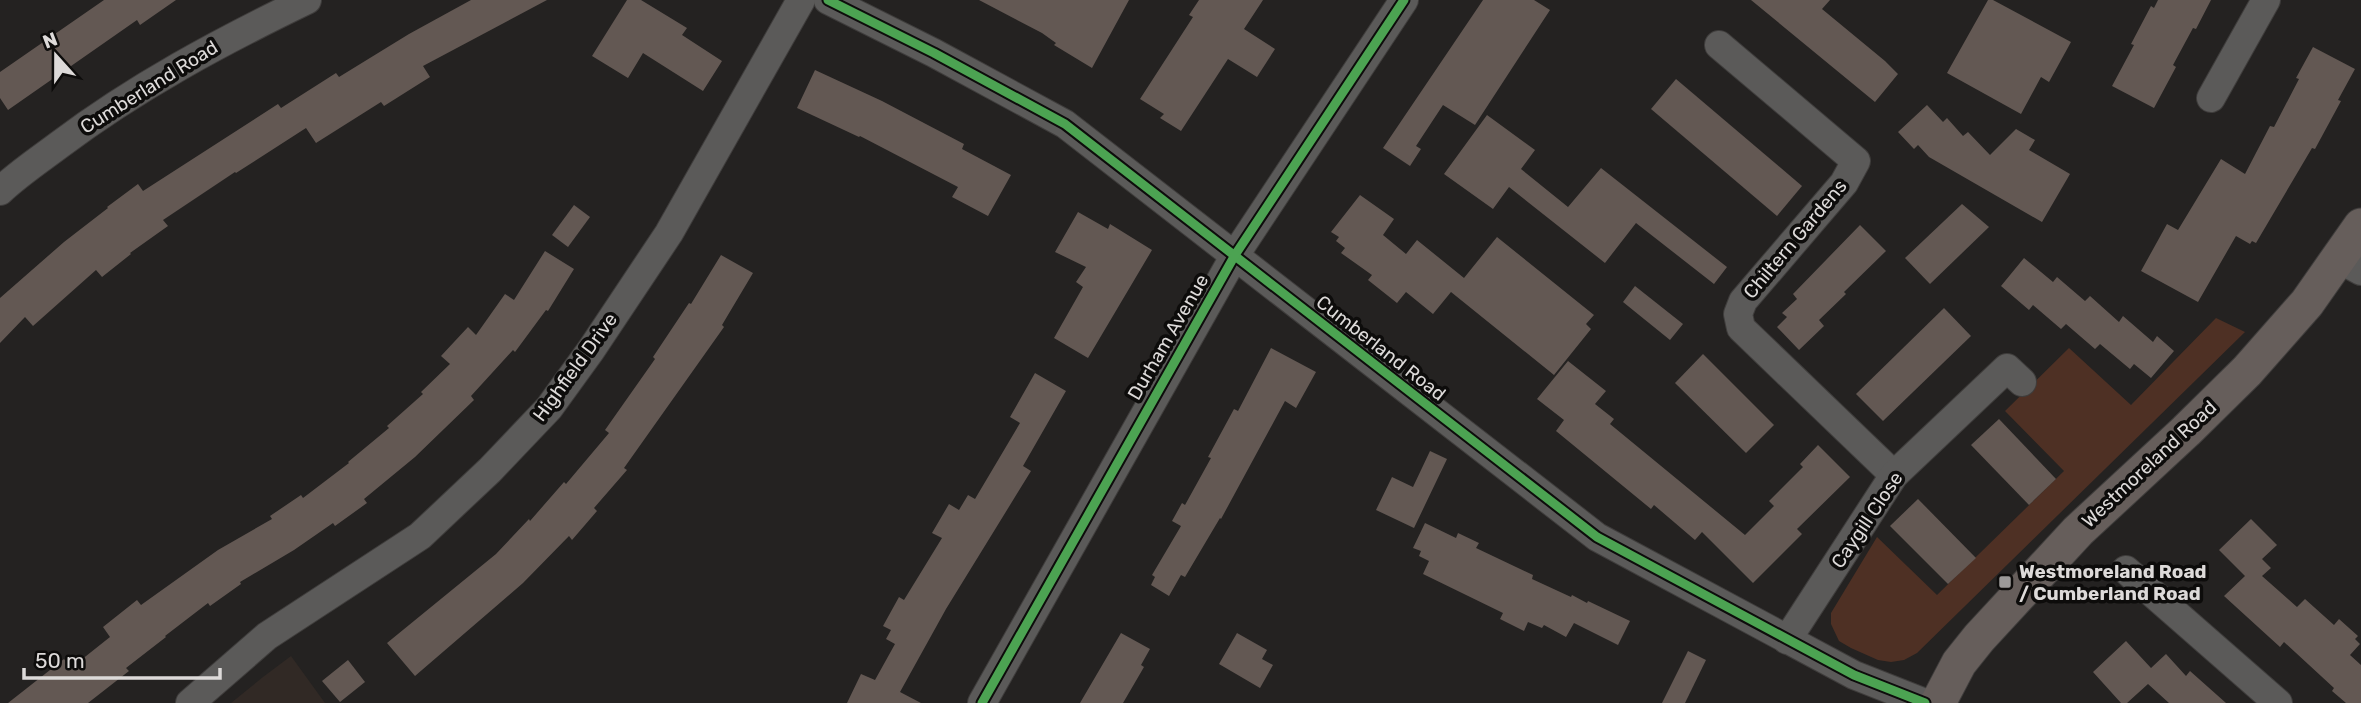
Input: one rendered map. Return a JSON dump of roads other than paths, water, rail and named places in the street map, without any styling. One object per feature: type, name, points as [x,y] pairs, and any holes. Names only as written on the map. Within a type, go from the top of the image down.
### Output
[{"type":"main road","name":"Westmoreland Road","points":[[1938,703],[1959,663],[1979,638],[2078,531],[2186,431],[2247,370],[2307,303],[2350,265],[2361,226]]},
{"type":"street","name":"Cumberland Road","points":[[0,191],[95,117],[162,75],[240,32],[307,0]]},
{"type":"street","name":"Highfield Drive","points":[[190,703],[267,636],[420,536],[490,470],[549,408],[669,233],[801,0]]},
{"type":"street","name":"Cumberland Road","points":[[828,0],[934,53],[1065,124],[1597,537],[1854,675],[1925,703]]},
{"type":"street","name":"Durham Avenue","points":[[982,703],[1235,255],[1404,0]]},
{"type":"street","points":[[2211,97],[2266,0]]},
{"type":"street","name":"Chiltern Gardens","points":[[1720,45],[1856,160],[1844,183],[1743,300],[1738,314],[1741,328],[1894,475]]},
{"type":"street","name":"Caygill Close","points":[[1787,640],[1894,475],[2007,368],[2022,382]]},
{"type":"street","points":[[2126,570],[2278,703]]},
{"type":"place","name":"Westmoreland Road / Cumberland Road","points":[[2005,582]]}]
